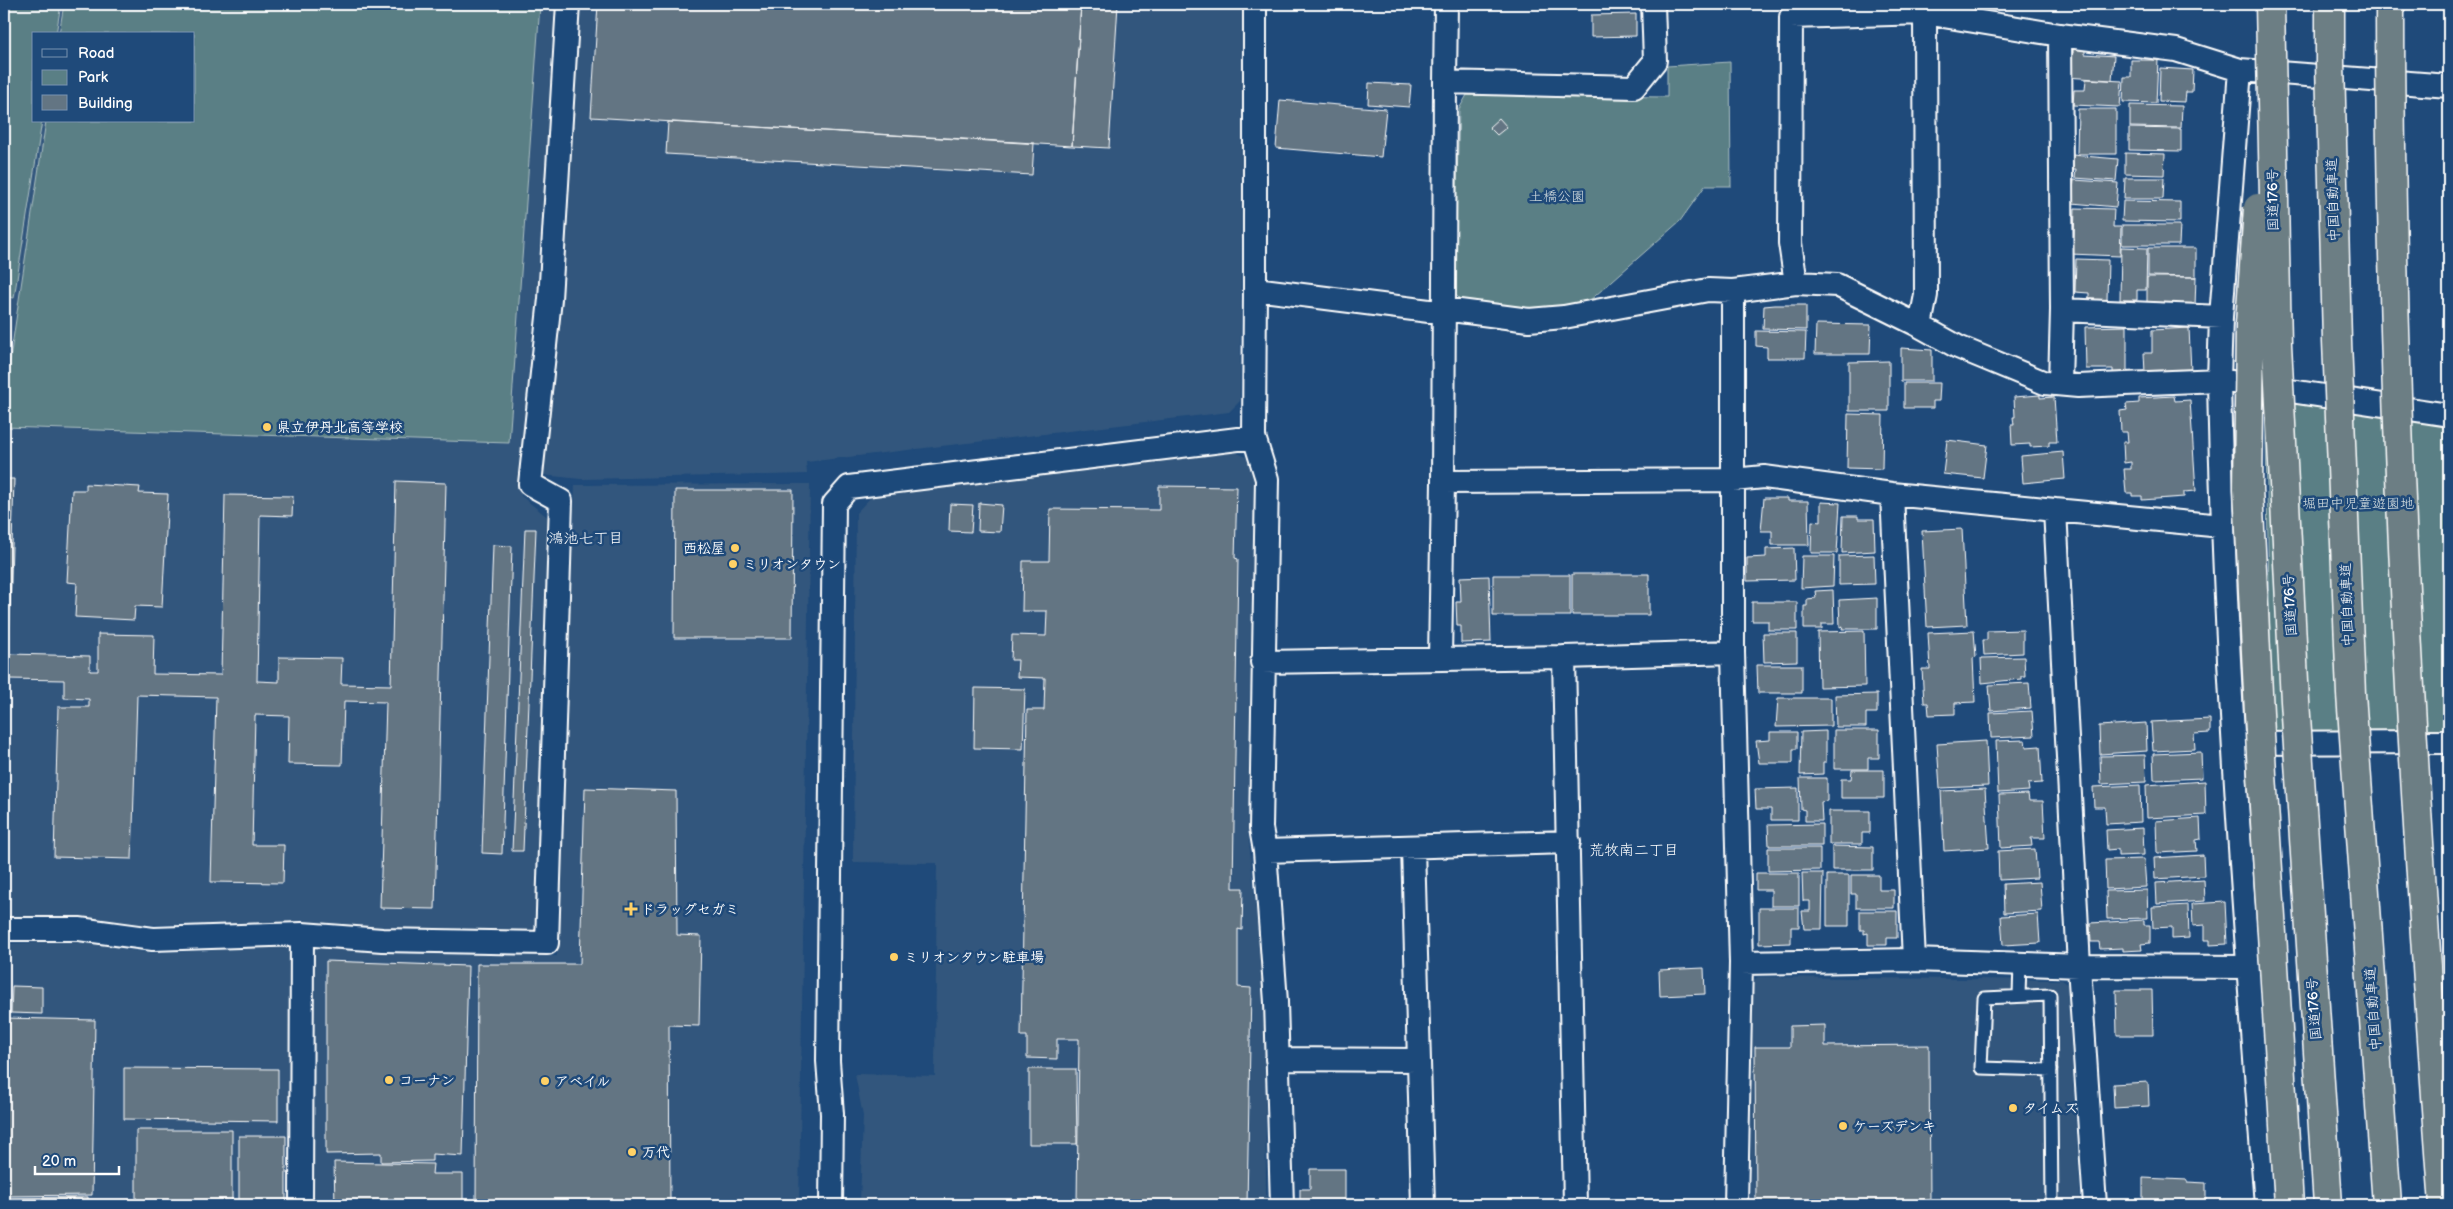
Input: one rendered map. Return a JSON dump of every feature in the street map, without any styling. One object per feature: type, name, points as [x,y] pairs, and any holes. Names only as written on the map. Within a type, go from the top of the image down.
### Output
[{"type":"highway","name":"国道176号","points":[[2270,4],[2277,344],[2295,701],[2328,1205]]},
{"type":"highway","name":"中国自動車道","points":[[2330,4],[2337,331],[2351,694],[2387,1205]]},
{"type":"highway","points":[[2390,4],[2395,336],[2410,691],[2444,1205]]},
{"type":"highway","points":[[2270,54],[2250,324],[2248,489],[2262,774],[2290,1205]]},
{"type":"street","points":[[4,930],[79,929],[153,939],[302,934],[382,940],[548,943],[561,501],[530,484],[550,299],[568,4]]},
{"type":"street","points":[[1256,4],[1254,437],[1267,479],[1262,662],[1261,828],[1265,851],[1276,1002],[1282,1205]]},
{"type":"street","points":[[1440,658],[1446,4]]},
{"type":"street","points":[[1444,82],[1634,87],[1655,61],[1653,4]]},
{"type":"street","points":[[1920,326],[1926,295],[1925,13]]},
{"type":"street","points":[[1796,282],[1790,243],[1791,17],[1925,13],[2060,35],[2176,50],[2240,70],[2449,86]]},
{"type":"street","points":[[2060,35],[2062,310],[2060,383]]},
{"type":"street","points":[[2240,70],[2221,317],[2219,380],[2222,526],[2248,967],[2266,1205]]},
{"type":"street","points":[[1255,289],[1429,311],[1444,309],[1529,320],[1564,316],[1708,290],[1733,291],[1796,282],[1837,285],[1958,347],[2045,383],[2078,386],[2219,380],[2449,415]]},
{"type":"street","points":[[1733,291],[1733,652],[1741,963],[1736,1205]]},
{"type":"street","points":[[2062,310],[2221,317]]},
{"type":"street","points":[[831,1205],[832,1114],[828,1061],[834,504],[849,487],[1254,437]]},
{"type":"street","points":[[1443,482],[1733,480],[1764,477],[1892,494],[2222,526]]},
{"type":"street","points":[[1892,494],[1914,960]]},
{"type":"street","points":[[2054,510],[2079,966],[2095,1205]]},
{"type":"street","points":[[1262,662],[1733,652]]},
{"type":"street","points":[[1564,657],[1575,1205]]},
{"type":"street","points":[[2235,743],[2449,742]]},
{"type":"street","points":[[1265,851],[1568,842]]},
{"type":"street","points":[[1413,846],[1423,1205]]},
{"type":"street","points":[[300,1205],[302,934]]},
{"type":"street","points":[[1741,963],[1914,960],[2079,966],[2248,967]]},
{"type":"street","points":[[1277,1059],[1418,1060]]},
{"type":"lane","points":[[2019,995],[2020,964]]},
{"type":"lane","points":[[2051,1070],[1981,1068],[1984,998],[2050,995],[2051,1070],[2052,1205]]},
{"type":"shaded area","name":"県立伊丹北高等学校","points":[[4,4],[560,4],[540,359],[521,496],[551,520],[540,929],[525,938],[303,925],[4,924]]},
{"type":"shaded area","points":[[576,4],[1244,4],[1240,401],[1229,412],[806,462],[807,474],[581,479],[543,475]]},
{"type":"shaded area","points":[[1235,452],[1246,457],[1255,482],[1248,831],[1265,1002],[1266,1205],[860,1205],[863,1116],[855,1074],[935,1076],[937,863],[853,862],[856,513],[873,495]]},
{"type":"shaded area","points":[[810,484],[799,1205],[310,1205],[309,942],[372,951],[557,956],[575,485]]},
{"type":"shaded area","points":[[64,941],[150,953],[285,947],[294,950],[289,1205],[4,1205],[4,944]]},
{"type":"shaded area","points":[[1758,977],[2062,980],[2067,984],[2081,1205],[1750,1205],[1752,981]]},
{"type":"green space","points":[[4,4],[61,4],[56,32],[32,32],[32,122],[42,122],[14,298],[4,296]]},
{"type":"green space","points":[[64,4],[540,4],[509,443],[4,427],[4,399],[46,122],[195,122],[195,32],[59,32]]},
{"type":"green space","name":"土橋公園","points":[[1730,62],[1731,186],[1705,186],[1680,221],[1587,303],[1537,314],[1464,303],[1454,293],[1459,109],[1467,95],[1667,97],[1667,66]]},
{"type":"green space","name":"堀田中児童遊園地","points":[[2265,395],[2449,421],[2449,732],[2272,735]]},
{"type":"building","points":[[598,4],[1081,4],[1072,146],[591,117]]},
{"type":"building","points":[[1081,4],[1118,4],[1109,148],[1072,146]]},
{"type":"building","points":[[1636,14],[1636,36],[1591,37],[1591,15]]},
{"type":"building","points":[[2073,49],[2085,50],[2085,54],[2114,56],[2112,80],[2065,77],[2066,53],[2073,53]]},
{"type":"building","points":[[2131,60],[2158,60],[2156,103],[2123,102],[2124,77],[2131,77]]},
{"type":"building","points":[[2160,68],[2193,70],[2192,92],[2186,92],[2185,102],[2159,101]]},
{"type":"building","points":[[2086,79],[2122,81],[2120,107],[2073,105],[2074,90],[2085,90]]},
{"type":"building","points":[[1369,83],[1411,85],[1409,107],[1368,104]]},
{"type":"building","points":[[1280,100],[1386,109],[1381,157],[1276,148]]},
{"type":"building","points":[[2130,105],[2182,106],[2181,128],[2130,127]]},
{"type":"building","points":[[2078,109],[2116,109],[2116,154],[2077,154]]},
{"type":"building","points":[[1499,118],[1507,127],[1497,135],[1489,127]]},
{"type":"building","points":[[668,122],[1034,143],[1032,175],[666,154]]},
{"type":"building","points":[[2129,128],[2181,129],[2181,151],[2129,150]]},
{"type":"building","points":[[2125,153],[2165,154],[2164,175],[2125,174]]},
{"type":"building","points":[[2072,155],[2118,159],[2116,181],[2075,178],[2076,170],[2071,170]]},
{"type":"building","points":[[2125,178],[2164,178],[2163,199],[2124,199]]},
{"type":"building","points":[[2074,180],[2118,183],[2116,207],[2072,203]]},
{"type":"building","points":[[2123,201],[2180,202],[2180,222],[2122,221]]},
{"type":"building","points":[[2075,208],[2114,209],[2113,227],[2121,227],[2120,256],[2070,254],[2071,239],[2074,239]]},
{"type":"building","points":[[2122,225],[2180,225],[2179,245],[2122,245]]},
{"type":"building","points":[[2121,247],[2147,248],[2146,290],[2137,290],[2137,300],[2120,300]]},
{"type":"building","points":[[2148,248],[2196,248],[2196,277],[2148,276]]},
{"type":"building","points":[[2076,259],[2108,260],[2107,300],[2089,300],[2089,293],[2075,292]]},
{"type":"building","points":[[2147,277],[2196,277],[2195,306],[2147,306]]},
{"type":"building","points":[[1806,305],[1806,330],[1763,329],[1764,306]]},
{"type":"building","points":[[1816,324],[1871,325],[1870,354],[1815,354]]},
{"type":"building","points":[[2127,326],[2127,373],[2113,373],[2113,369],[2086,369],[2085,327]]},
{"type":"building","points":[[2189,328],[2191,372],[2145,373],[2144,353],[2152,353],[2152,330]]},
{"type":"building","points":[[1756,331],[1806,332],[1805,358],[1767,358],[1767,347],[1756,346]]},
{"type":"building","points":[[1901,348],[1932,350],[1932,381],[1901,381]]},
{"type":"building","points":[[1889,361],[1889,411],[1849,411],[1849,362]]},
{"type":"building","points":[[1904,383],[1940,383],[1939,401],[1933,401],[1933,408],[1904,408]]},
{"type":"building","points":[[2040,395],[2040,398],[2054,397],[2057,442],[2049,442],[2049,446],[2030,447],[2030,444],[2012,445],[2011,425],[2014,425],[2013,417],[2015,417],[2014,397]]},
{"type":"building","points":[[2174,396],[2175,401],[2190,400],[2196,491],[2184,492],[2184,497],[2142,500],[2142,496],[2132,496],[2132,493],[2126,493],[2124,469],[2131,469],[2131,462],[2124,463],[2123,442],[2128,442],[2127,432],[2121,432],[2120,411],[2127,410],[2126,404],[2139,403],[2139,398]]},
{"type":"building","points":[[1848,414],[1883,415],[1882,469],[1847,468]]},
{"type":"building","points":[[1947,440],[1987,445],[1983,478],[1943,474]]},
{"type":"building","points":[[2063,452],[2065,479],[2023,483],[2021,456]]},
{"type":"building","points":[[4,479],[14,479],[8,677],[4,677]]},
{"type":"building","points":[[396,481],[446,483],[435,909],[380,908],[386,702],[344,701],[342,765],[288,764],[289,716],[255,715],[252,845],[284,845],[283,883],[211,882],[216,697],[137,695],[132,859],[54,857],[58,707],[89,707],[89,699],[64,698],[64,680],[9,679],[9,654],[90,656],[90,671],[98,671],[98,634],[154,635],[153,674],[221,675],[225,495],[293,496],[292,516],[260,515],[257,681],[279,682],[279,657],[342,658],[341,684],[391,685]]},
{"type":"building","points":[[86,484],[140,487],[139,493],[168,494],[162,607],[135,606],[134,620],[75,617],[77,583],[67,582],[72,490],[86,490]]},
{"type":"building","points":[[1159,486],[1237,487],[1235,558],[1238,559],[1233,888],[1243,888],[1242,930],[1238,929],[1238,987],[1251,988],[1247,1205],[1077,1205],[1079,1039],[1057,1039],[1057,1059],[1027,1058],[1027,1036],[1021,1036],[1027,710],[1044,710],[1045,678],[1017,677],[1018,660],[1011,660],[1012,635],[1046,636],[1047,611],[1022,611],[1023,561],[1049,561],[1050,509],[1159,510]]},
{"type":"building","name":"ミリオンタウン","points":[[675,490],[793,490],[792,638],[674,638]]},
{"type":"building","points":[[1764,498],[1788,498],[1788,501],[1808,501],[1809,545],[1772,545],[1772,531],[1761,531]]},
{"type":"building","points":[[1821,502],[1840,503],[1837,553],[1811,553],[1812,521],[1821,522]]},
{"type":"building","points":[[979,503],[1002,505],[1000,532],[978,531]]},
{"type":"building","points":[[950,504],[973,505],[971,532],[949,531]]},
{"type":"building","points":[[1843,516],[1858,516],[1858,519],[1874,519],[1875,551],[1842,553]]},
{"type":"building","points":[[525,529],[536,529],[523,851],[512,851]]},
{"type":"building","points":[[1962,529],[1967,625],[1927,627],[1922,531]]},
{"type":"building","points":[[493,545],[512,546],[502,854],[482,853]]},
{"type":"building","points":[[1794,548],[1795,580],[1747,581],[1747,558],[1766,557],[1766,549]]},
{"type":"building","points":[[1874,555],[1875,584],[1839,585],[1839,556]]},
{"type":"building","points":[[1802,556],[1834,556],[1833,586],[1801,588]]},
{"type":"building","points":[[1572,574],[1649,574],[1649,615],[1572,615]]},
{"type":"building","points":[[1493,575],[1570,575],[1570,616],[1493,616]]},
{"type":"building","points":[[1489,576],[1491,642],[1461,643],[1461,626],[1457,626],[1456,602],[1461,602],[1460,577]]},
{"type":"building","points":[[1833,590],[1834,624],[1822,624],[1822,629],[1804,629],[1804,606],[1807,606],[1807,599],[1816,598],[1815,591]]},
{"type":"building","points":[[1877,598],[1877,629],[1842,629],[1843,626],[1840,627],[1839,600]]},
{"type":"building","points":[[1752,602],[1797,602],[1797,630],[1768,630],[1768,621],[1752,621]]},
{"type":"building","points":[[2023,630],[2023,653],[1984,655],[1983,640],[1987,640],[1987,631]]},
{"type":"building","points":[[1864,631],[1865,686],[1819,687],[1818,632]]},
{"type":"building","points":[[1974,631],[1976,657],[1973,658],[1975,702],[1955,703],[1955,714],[1929,715],[1928,703],[1924,703],[1922,669],[1930,669],[1928,633]]},
{"type":"building","points":[[1763,633],[1797,633],[1797,661],[1764,662]]},
{"type":"building","points":[[2024,657],[2025,676],[2021,676],[2021,679],[1982,683],[1981,658]]},
{"type":"building","points":[[1757,665],[1802,665],[1802,693],[1758,693]]},
{"type":"building","points":[[2029,683],[2031,708],[1991,711],[1989,685]]},
{"type":"building","points":[[975,688],[1025,689],[1023,749],[974,748]]},
{"type":"building","points":[[1877,694],[1877,713],[1866,713],[1866,727],[1836,727],[1835,695]]},
{"type":"building","points":[[1778,698],[1831,698],[1831,726],[1776,727]]},
{"type":"building","points":[[2032,711],[2034,736],[1991,738],[1990,713]]},
{"type":"building","points":[[2210,719],[2210,733],[2194,734],[2195,749],[2153,751],[2151,722]]},
{"type":"building","points":[[2146,723],[2147,751],[2100,754],[2099,726]]},
{"type":"building","points":[[1834,730],[1879,730],[1879,758],[1868,758],[1868,769],[1834,769]]},
{"type":"building","points":[[1826,731],[1826,762],[1823,762],[1823,774],[1800,775],[1801,732]]},
{"type":"building","points":[[1770,732],[1797,732],[1797,749],[1793,749],[1793,763],[1759,763],[1756,741],[1770,740]]},
{"type":"building","points":[[2025,740],[2026,747],[2040,746],[2042,783],[2028,784],[2029,791],[1998,793],[1996,741]]},
{"type":"building","points":[[1986,741],[1988,786],[1940,788],[1937,744]]},
{"type":"building","points":[[2201,752],[2202,778],[2154,780],[2153,754]]},
{"type":"building","points":[[2145,755],[2146,782],[2101,784],[2100,756]]},
{"type":"building","points":[[1852,770],[1884,770],[1884,798],[1841,798],[1841,779],[1851,779]]},
{"type":"building","points":[[1800,778],[1827,778],[1827,801],[1821,802],[1822,821],[1805,821],[1805,810],[1801,809]]},
{"type":"building","points":[[2205,781],[2206,815],[2147,818],[2146,785]]},
{"type":"building","points":[[2140,785],[2141,822],[2106,824],[2105,807],[2094,807],[2093,787]]},
{"type":"building","points":[[585,788],[676,791],[677,935],[701,936],[699,1026],[669,1025],[670,1205],[476,1205],[477,964],[580,964]]},
{"type":"building","points":[[1798,788],[1798,820],[1771,820],[1771,809],[1756,809],[1755,789]]},
{"type":"building","points":[[1985,789],[1989,848],[1944,851],[1941,791]]},
{"type":"building","points":[[2028,794],[2029,801],[2043,801],[2045,838],[2031,838],[2032,846],[2001,848],[1999,795]]},
{"type":"building","points":[[1829,811],[1870,811],[1870,833],[1862,833],[1862,844],[1829,844]]},
{"type":"building","points":[[2200,818],[2201,839],[2196,840],[2197,851],[2157,853],[2156,821]]},
{"type":"building","points":[[1822,824],[1822,846],[1769,846],[1768,825]]},
{"type":"building","points":[[2143,828],[2144,855],[2118,856],[2118,849],[2107,850],[2106,830]]},
{"type":"building","points":[[1832,846],[1873,847],[1873,870],[1832,870]]},
{"type":"building","points":[[1768,848],[1820,848],[1820,870],[1768,871]]},
{"type":"building","points":[[2035,849],[2037,878],[1999,880],[1998,851]]},
{"type":"building","points":[[2203,855],[2204,876],[2155,879],[2154,858]]},
{"type":"building","points":[[2144,859],[2146,887],[2106,889],[2105,860]]},
{"type":"building","points":[[1756,873],[1799,873],[1799,906],[1771,906],[1771,890],[1756,890]]},
{"type":"building","points":[[1802,873],[1823,873],[1822,929],[1804,929],[1802,911],[1810,911],[1810,901],[1803,901]]},
{"type":"building","points":[[1827,875],[1849,875],[1849,926],[1827,926]]},
{"type":"building","points":[[1851,875],[1879,875],[1879,890],[1894,890],[1894,908],[1856,908],[1856,894],[1851,894]]},
{"type":"building","points":[[2204,880],[2205,901],[2157,904],[2156,883]]},
{"type":"building","points":[[2040,882],[2042,911],[2004,913],[2003,884]]},
{"type":"building","points":[[2147,890],[2148,918],[2107,919],[2106,891]]},
{"type":"building","points":[[2225,902],[2227,944],[2210,945],[2210,940],[2204,940],[2204,925],[2193,926],[2192,904]]},
{"type":"building","points":[[2188,905],[2189,938],[2172,939],[2172,927],[2153,928],[2152,907]]},
{"type":"building","points":[[1759,908],[1799,908],[1799,927],[1791,927],[1791,943],[1759,944]]},
{"type":"building","points":[[1860,911],[1897,911],[1897,938],[1887,938],[1887,945],[1868,945],[1868,933],[1864,934],[1864,930],[1860,930]]},
{"type":"building","points":[[2038,914],[2040,943],[2003,945],[2001,916]]},
{"type":"building","points":[[2144,920],[2144,925],[2150,925],[2150,943],[2141,944],[2142,950],[2123,951],[2123,948],[2100,949],[2099,942],[2091,942],[2090,923]]},
{"type":"building","name":"コーナン","points":[[326,961],[468,966],[463,1156],[432,1154],[432,1161],[381,1162],[381,1153],[326,1154]]},
{"type":"building","points":[[1704,968],[1705,994],[1660,996],[1659,970]]},
{"type":"building","points":[[12,986],[42,987],[42,1014],[11,1013]]},
{"type":"building","points":[[2116,990],[2152,990],[2153,1035],[2117,1035]]},
{"type":"building","points":[[4,1018],[95,1020],[92,1195],[4,1196]]},
{"type":"building","name":"ケーズデンキ","points":[[1825,1025],[1825,1046],[1929,1045],[1930,1205],[1756,1205],[1755,1047],[1790,1047],[1790,1026]]},
{"type":"building","points":[[124,1068],[278,1069],[278,1121],[124,1119]]},
{"type":"building","points":[[1029,1069],[1076,1069],[1077,1144],[1029,1144]]},
{"type":"building","points":[[2148,1082],[2149,1106],[2114,1108],[2113,1084]]},
{"type":"building","points":[[136,1130],[232,1130],[232,1205],[136,1205]]},
{"type":"building","points":[[239,1136],[286,1136],[286,1205],[239,1205]]},
{"type":"building","points":[[334,1162],[433,1164],[432,1174],[463,1174],[463,1205],[335,1205]]},
{"type":"building","points":[[1310,1169],[1345,1169],[1345,1203],[1300,1202],[1300,1189],[1310,1189]]},
{"type":"building","points":[[2143,1178],[2206,1183],[2206,1205],[2143,1205]]},
{"type":"building","points":[[88,1197],[88,1205],[4,1205],[4,1198]]},
{"type":"place","name":"県立伊丹北高等学校","points":[[267,427]]},
{"type":"place","name":"西松屋","points":[[735,548]]},
{"type":"place","name":"ミリオンタウン","points":[[733,564]]},
{"type":"place","name":"ドラッグセガミ","points":[[631,909]]},
{"type":"place","name":"ミリオンタウン駐車場","points":[[894,957]]},
{"type":"place","name":"コーナン","points":[[389,1080]]},
{"type":"place","name":"アベイル","points":[[545,1081]]},
{"type":"place","name":"タイムズ","points":[[2013,1108]]},
{"type":"place","name":"ケーズデンキ","points":[[1843,1126]]},
{"type":"place","name":"万代","points":[[632,1152]]},
{"type":"district","name":"鴻池七丁目","points":[[586,538]]},
{"type":"district","name":"荒牧南二丁目","points":[[1634,850]]}]
